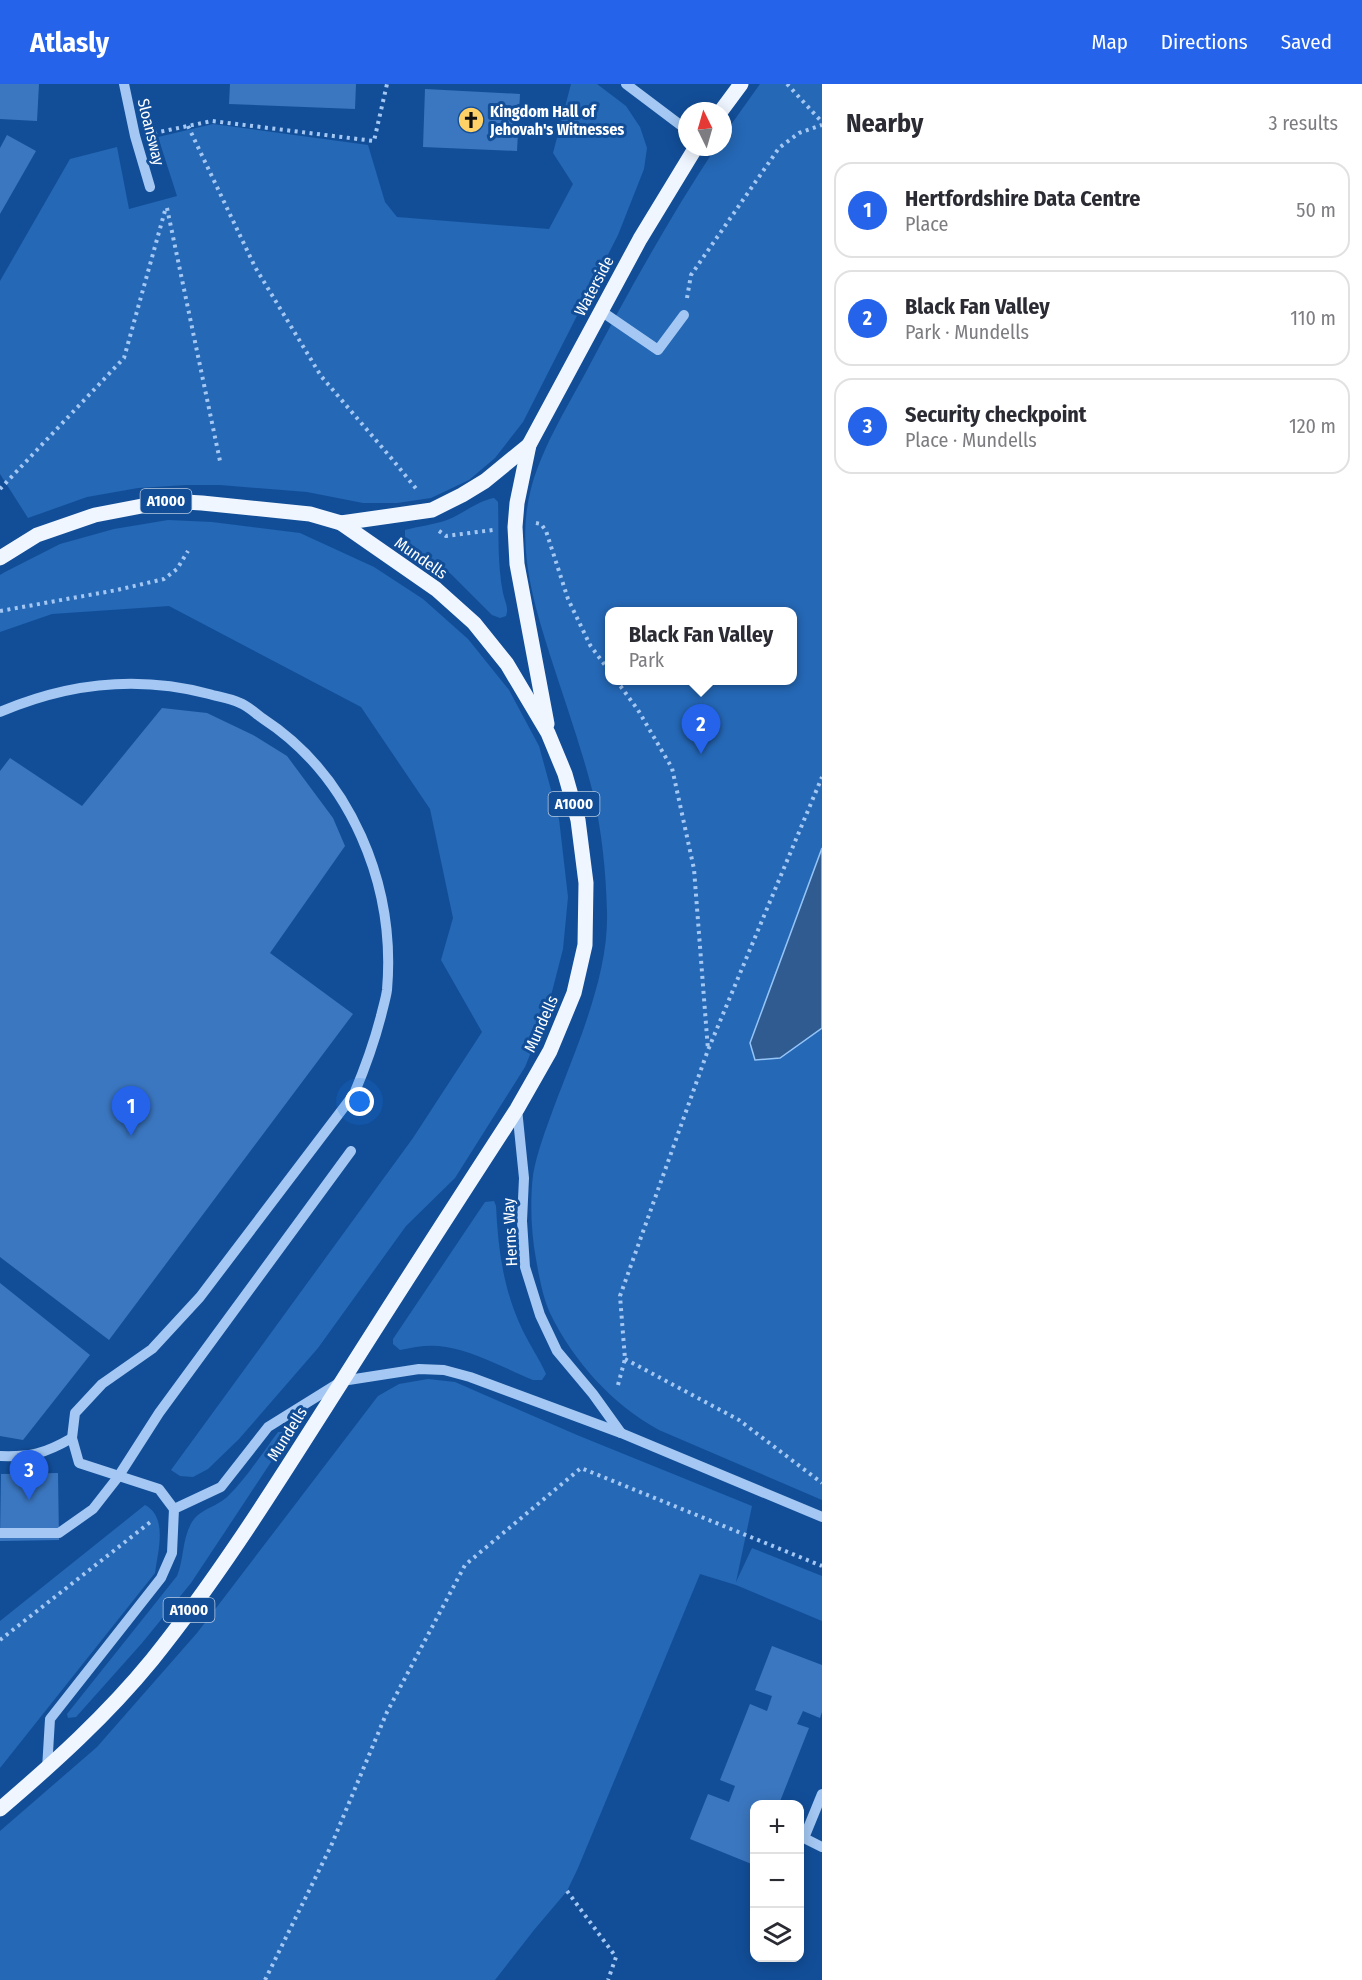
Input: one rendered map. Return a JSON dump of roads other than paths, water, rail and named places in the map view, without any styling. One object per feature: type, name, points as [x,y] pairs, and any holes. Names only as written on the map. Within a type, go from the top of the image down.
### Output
[{"type":"main road","points":[[728,102],[741,84]]},
{"type":"main road","name":"Waterside","points":[[548,733],[519,573],[515,527],[529,445],[640,238],[690,156]]},
{"type":"main road","name":"Waterside","points":[[342,523],[432,510],[478,486],[529,445]]},
{"type":"main road","name":"Mundells","points":[[0,558],[37,535],[95,515],[168,501],[202,502],[310,514],[342,523],[436,589],[474,624],[507,664],[548,733],[565,774],[578,820],[586,883],[585,945],[574,993],[550,1051],[517,1109],[265,1503],[191,1608],[151,1660],[104,1714],[47,1769],[0,1809]]},
{"type":"street","name":"Sloansway","points":[[124,84],[135,136],[150,188]]},
{"type":"street","points":[[626,84],[678,123]]},
{"type":"street","points":[[602,311],[658,350],[684,315]]},
{"type":"street","points":[[0,712],[70,689],[131,682],[187,688],[239,702],[282,731],[318,764],[342,797],[371,858],[383,906],[388,947],[387,992],[370,1057],[354,1094],[200,1297],[152,1349],[102,1384],[75,1413],[72,1438],[78,1463],[159,1489],[174,1509],[172,1553],[161,1578],[50,1719],[47,1769]]},
{"type":"street","name":"Herns Way","points":[[517,1109],[524,1178],[522,1221],[525,1267],[540,1315],[557,1351],[593,1394],[621,1433]]},
{"type":"street","points":[[0,1533],[59,1533],[93,1509],[118,1477],[159,1413],[351,1151]]},
{"type":"street","points":[[174,1509],[221,1487],[268,1426],[342,1381],[418,1369],[444,1370],[470,1377],[621,1433],[822,1517]]},
{"type":"street","points":[[0,1456],[21,1457],[47,1452],[72,1438]]},
{"type":"street","points":[[822,1794],[804,1838],[822,1847]]},
{"type":"place","name":"Kingdom Hall of Jehovah's Witnesses","points":[[471,120]]},
{"type":"place","name":"Black Fan Valley","points":[[701,754]]},
{"type":"place","name":"Hertfordshire Data Centre","points":[[131,1136]]},
{"type":"place","name":"Security checkpoint","points":[[29,1500]]}]
